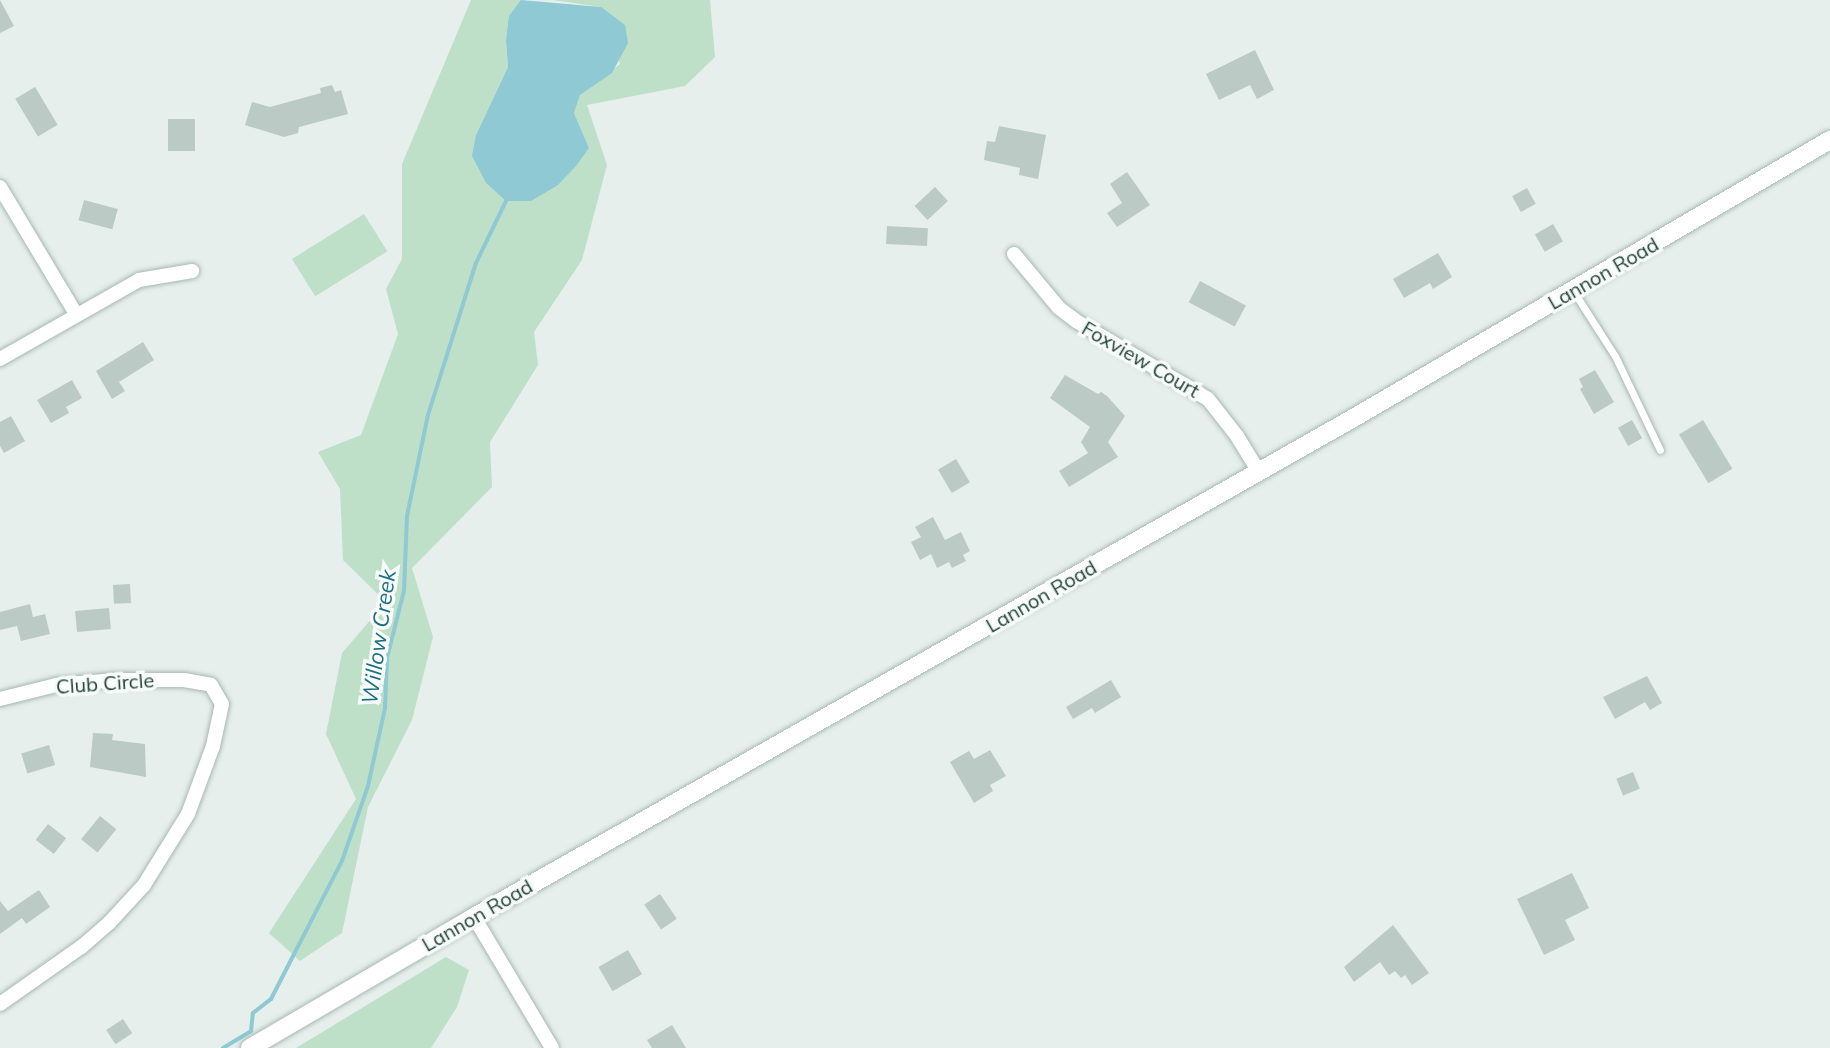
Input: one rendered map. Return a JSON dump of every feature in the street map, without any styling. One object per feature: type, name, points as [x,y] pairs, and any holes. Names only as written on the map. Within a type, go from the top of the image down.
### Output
[{"type":"main road","name":"Lannon Road","points":[[250,1048],[474,917],[1259,472],[1830,140]]},
{"type":"street","points":[[0,187],[76,314]]},
{"type":"street","name":"Foxview Court","points":[[1014,254],[1059,308],[1076,321],[1208,399],[1259,472]]},
{"type":"street","points":[[0,359],[139,280],[192,271]]},
{"type":"street","name":"Club Circle","points":[[0,699],[56,685],[116,680],[184,680],[211,685],[222,704],[221,719],[188,814],[167,853],[109,923],[0,1004]]},
{"type":"street","points":[[474,917],[552,1048]]},
{"type":"lane","points":[[1573,290],[1615,356],[1660,450]]},
{"type":"green space","points":[[471,0],[521,0],[506,41],[508,67],[476,135],[486,183],[507,201],[531,200],[589,148],[574,113],[580,95],[620,64],[601,7],[553,0],[710,0],[715,57],[685,86],[587,105],[607,165],[582,260],[534,332],[538,365],[490,442],[492,487],[412,568],[433,637],[412,720],[368,807],[342,933],[300,961],[269,933],[356,799],[326,734],[342,653],[386,602],[343,560],[340,489],[318,452],[361,435],[398,334],[386,289],[402,259],[402,164]]},
{"type":"green space","points":[[364,214],[387,251],[315,296],[292,259]]},
{"type":"green space","points":[[446,957],[469,970],[457,1007],[431,1048],[296,1048]]},
{"type":"water","points":[[521,0],[601,7],[625,25],[628,43],[612,73],[580,95],[574,113],[589,148],[576,166],[558,185],[531,201],[506,201],[486,183],[472,156],[476,135],[508,67],[506,41],[509,16]]},
{"type":"building","points":[[0,0],[14,26],[0,33]]},
{"type":"building","points":[[1255,50],[1274,90],[1257,99],[1250,85],[1219,100],[1206,74]]},
{"type":"building","points":[[332,85],[335,92],[341,90],[348,114],[299,127],[298,133],[284,137],[245,125],[252,102],[270,107],[321,93],[320,88]]},
{"type":"building","points":[[35,87],[58,125],[38,137],[15,99]]},
{"type":"building","points":[[168,119],[195,119],[195,151],[168,151]]},
{"type":"building","points":[[999,126],[1046,135],[1038,179],[1019,175],[1020,168],[984,160],[987,141],[995,142]]},
{"type":"building","points":[[1127,172],[1150,205],[1117,227],[1107,213],[1122,203],[1110,184]]},
{"type":"building","points":[[935,187],[948,201],[927,220],[915,206]]},
{"type":"building","points":[[1527,188],[1536,204],[1521,212],[1512,196]]},
{"type":"building","points":[[84,200],[118,209],[112,229],[79,220]]},
{"type":"building","points":[[1553,224],[1563,241],[1545,252],[1535,234]]},
{"type":"building","points":[[887,226],[928,228],[927,246],[886,244]]},
{"type":"building","points":[[1438,253],[1452,277],[1433,289],[1430,283],[1404,298],[1393,279]]},
{"type":"building","points":[[1200,281],[1246,305],[1235,327],[1189,302]]},
{"type":"building","points":[[143,342],[154,360],[119,382],[125,391],[112,399],[96,371]]},
{"type":"building","points":[[1595,370],[1614,402],[1594,414],[1580,389],[1583,387],[1579,379]]},
{"type":"building","points":[[1065,375],[1107,396],[1125,416],[1108,442],[1118,457],[1069,487],[1059,471],[1088,453],[1081,442],[1090,427],[1050,398]]},
{"type":"building","points":[[72,380],[82,398],[66,407],[69,413],[51,423],[37,400]]},
{"type":"building","points":[[11,416],[25,441],[4,453],[0,446],[0,422]]},
{"type":"building","points":[[1632,420],[1642,438],[1628,446],[1618,428]]},
{"type":"building","points":[[1703,420],[1732,469],[1708,483],[1679,434]]},
{"type":"building","points":[[956,459],[970,482],[952,493],[938,470]]},
{"type":"building","points":[[933,517],[945,540],[961,532],[970,551],[963,555],[966,561],[952,568],[949,562],[937,568],[931,554],[920,560],[911,542],[921,537],[915,527]]},
{"type":"building","points":[[130,584],[131,603],[114,604],[113,585]]},
{"type":"building","points":[[30,604],[33,617],[45,614],[50,634],[21,641],[17,626],[0,630],[0,612]]},
{"type":"building","points":[[109,608],[111,629],[77,632],[75,611]]},
{"type":"building","points":[[1647,676],[1662,703],[1650,710],[1645,702],[1615,719],[1603,697]]},
{"type":"building","points":[[1111,680],[1121,697],[1095,713],[1092,708],[1073,719],[1066,707]]},
{"type":"building","points":[[93,733],[113,734],[112,740],[145,744],[146,777],[90,767]]},
{"type":"building","points":[[49,745],[55,765],[27,774],[21,753]]},
{"type":"building","points":[[990,750],[1006,776],[990,785],[993,791],[974,803],[950,762],[969,751],[974,759]]},
{"type":"building","points":[[1633,772],[1640,789],[1623,795],[1616,779]]},
{"type":"building","points":[[100,816],[116,829],[97,853],[81,839]]},
{"type":"building","points":[[48,824],[66,838],[54,854],[36,840]]},
{"type":"building","points":[[1572,873],[1589,908],[1565,920],[1575,940],[1544,955],[1517,899]]},
{"type":"building","points":[[39,890],[50,907],[26,924],[22,918],[0,934],[0,901],[8,911]]},
{"type":"building","points":[[660,894],[677,919],[661,929],[644,905]]},
{"type":"building","points":[[1393,925],[1429,973],[1412,985],[1405,975],[1401,978],[1395,971],[1389,975],[1380,962],[1354,982],[1344,967]]},
{"type":"building","points":[[628,950],[642,974],[613,991],[599,967]]},
{"type":"building","points":[[123,1019],[132,1033],[115,1044],[106,1030]]},
{"type":"building","points":[[672,1025],[686,1048],[652,1048],[647,1040]]},
{"type":"waterway","name":"Willow Creek","points":[[223,1048],[251,1031],[253,1013],[271,999],[342,861],[368,786],[385,708],[387,658],[404,591],[407,516],[428,415],[476,263],[506,201]]}]
